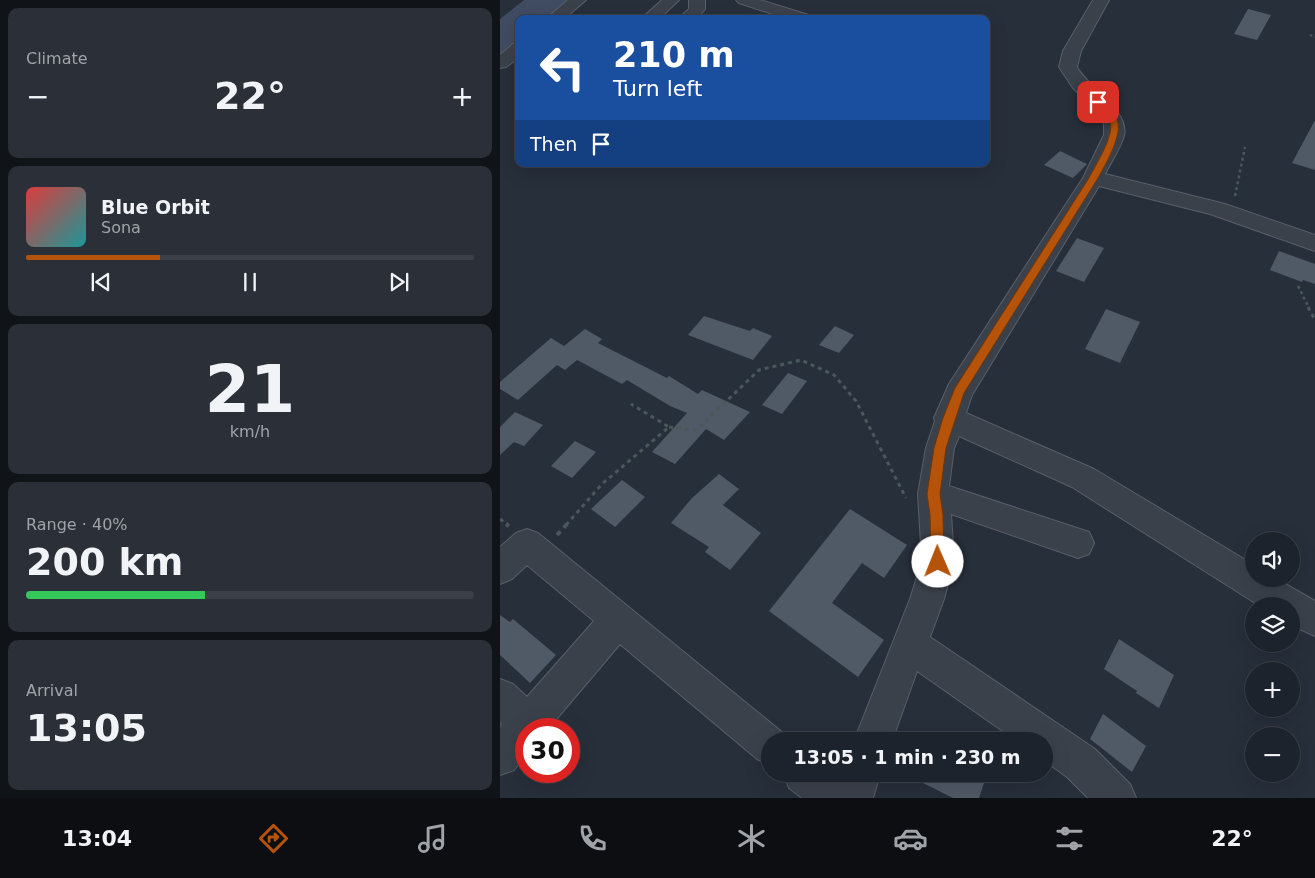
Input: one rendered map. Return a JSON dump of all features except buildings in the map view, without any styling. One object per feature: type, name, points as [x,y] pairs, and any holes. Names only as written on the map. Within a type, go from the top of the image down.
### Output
[{"type":"street","points":[[559,15],[578,0]]},
{"type":"street","points":[[654,15],[671,0]]},
{"type":"street","points":[[691,15],[697,10],[697,0]]},
{"type":"street","points":[[744,0],[793,15]]},
{"type":"street","points":[[921,498],[958,392],[1093,178],[1108,150],[1115,127],[1113,119],[1098,102],[1074,81],[1070,74],[1068,63],[1084,28],[1101,0]]},
{"type":"street","points":[[500,63],[515,51]]},
{"type":"street","points":[[1093,178],[1231,214],[1315,243]]},
{"type":"street","points":[[948,418],[1083,478],[1276,597]]},
{"type":"street","points":[[921,498],[1078,543]]},
{"type":"street","points":[[876,732],[927,599],[938,562],[936,515],[921,498]]},
{"type":"street","points":[[500,568],[527,544],[617,621],[761,739]]},
{"type":"street","points":[[1300,611],[1315,619]]},
{"type":"street","points":[[533,718],[617,621]]},
{"type":"street","points":[[909,644],[1082,764],[1116,798]]},
{"type":"street","points":[[500,697],[522,718]]},
{"type":"street","points":[[500,756],[515,739]]},
{"type":"street","points":[[813,782],[833,798]]},
{"type":"street","points":[[853,798],[858,782]]},
{"type":"path","points":[[1310,35],[1315,37]]},
{"type":"path","points":[[1231,214],[1245,147]]},
{"type":"path","points":[[1298,286],[1315,320]]},
{"type":"path","points":[[631,404],[669,427],[696,430],[759,370],[800,360],[834,375],[856,401],[921,498]]},
{"type":"path","points":[[540,555],[602,484],[669,427]]},
{"type":"water","points":[[524,0],[578,0],[559,15],[515,15],[515,51],[500,63],[500,19]]},
{"type":"route","points":[[938,562],[933,494],[940,448],[948,418],[958,392],[1093,178],[1108,150],[1115,127],[1113,119],[1098,102]]}]
